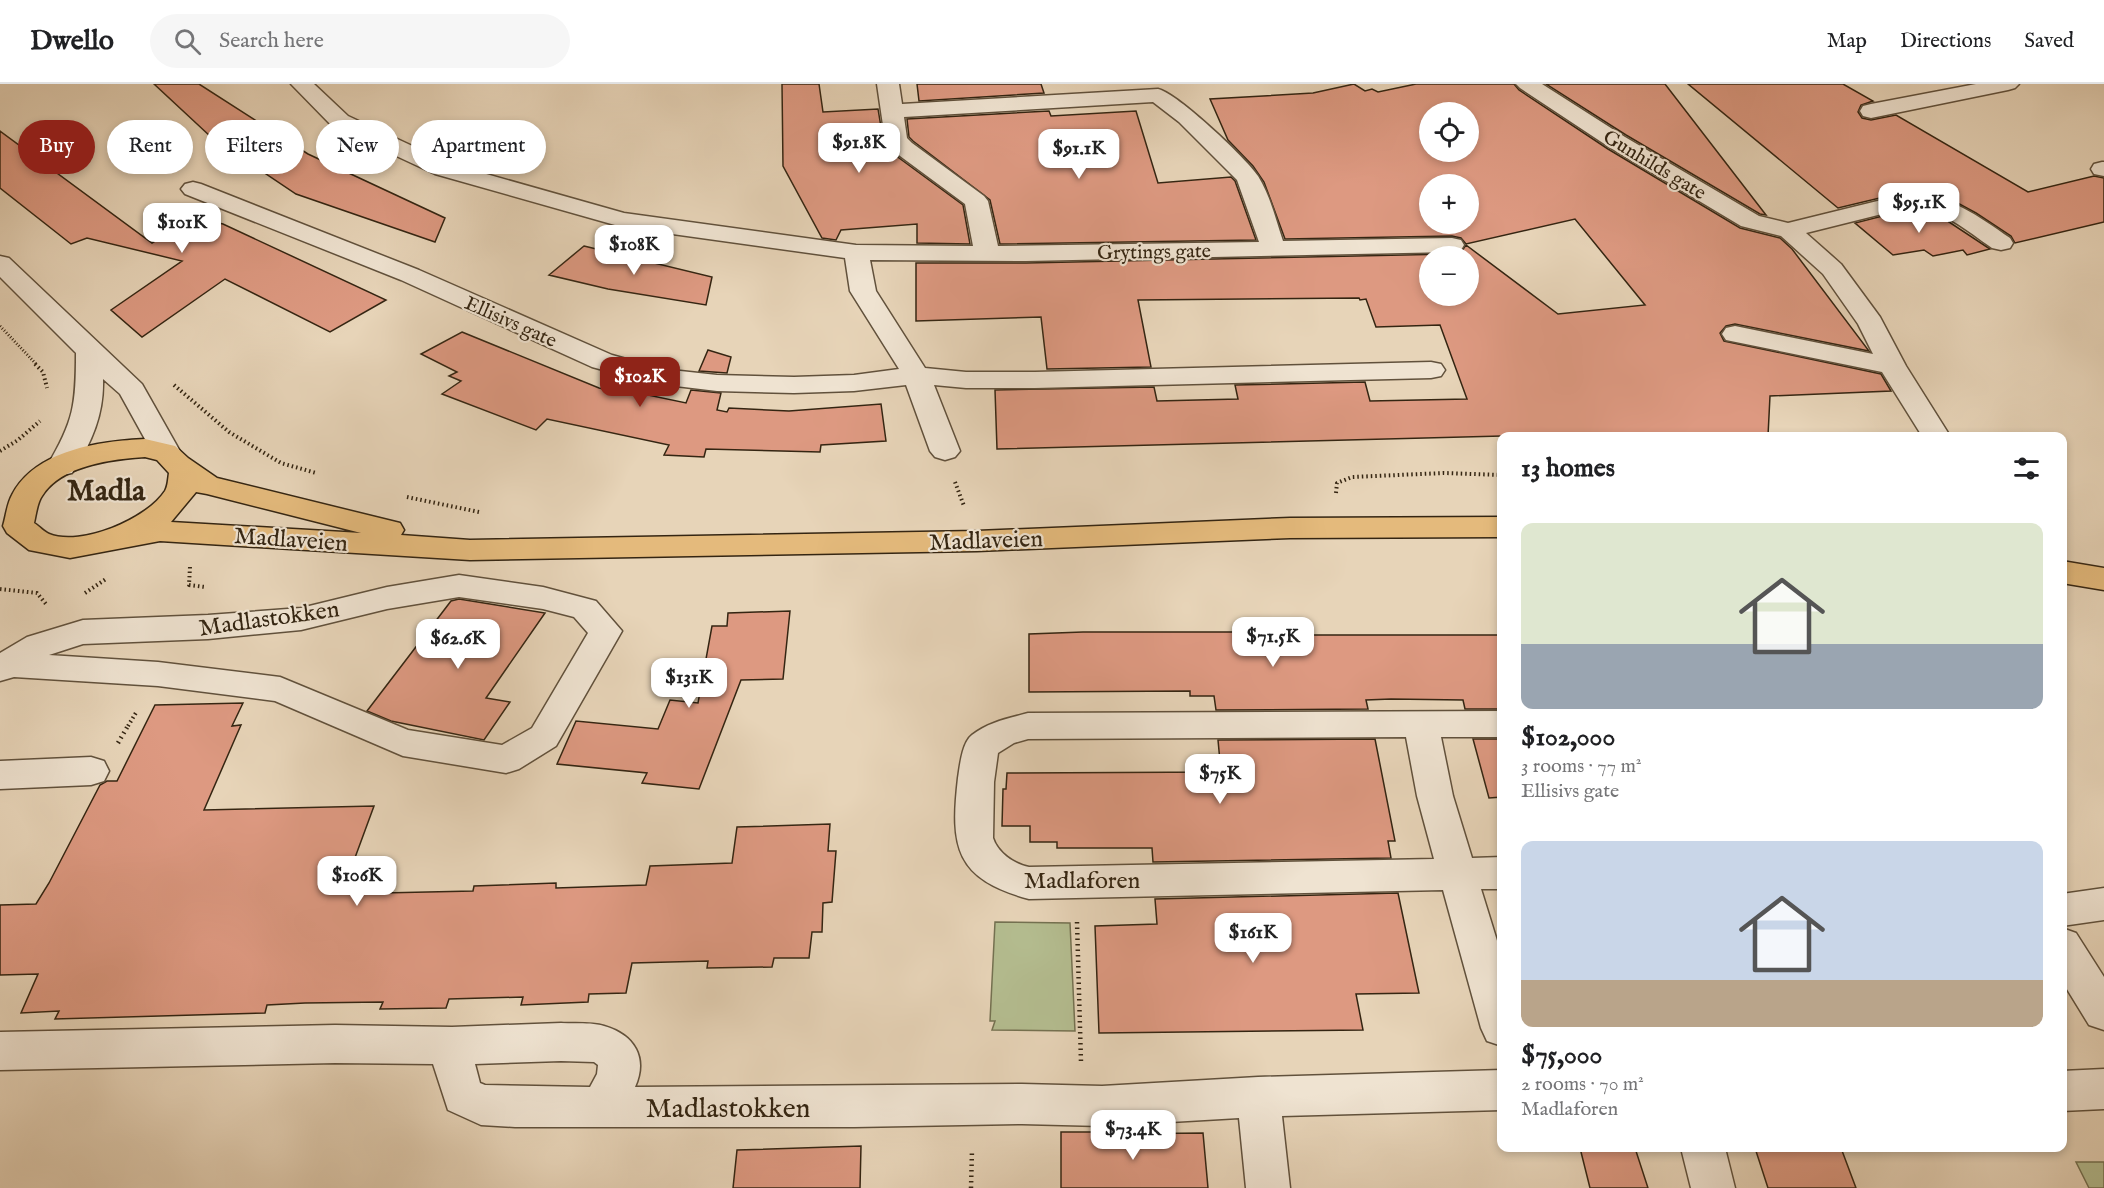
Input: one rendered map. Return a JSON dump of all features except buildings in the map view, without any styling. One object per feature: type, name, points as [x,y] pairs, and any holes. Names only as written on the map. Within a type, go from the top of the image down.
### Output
[{"type":"main road","points":[[0,536],[41,543],[66,547],[113,540],[148,524],[169,508],[183,491],[186,480],[174,460],[145,448],[118,449],[90,455],[62,466],[14,494],[18,526],[24,534],[41,543]]},
{"type":"main road","name":"Madlaveien","points":[[174,460],[207,484],[470,550]]},
{"type":"main road","name":"Madlaveien","points":[[113,540],[160,531],[470,550],[976,541],[1290,528],[1497,527]]},
{"type":"main road","points":[[2067,573],[2104,579]]},
{"type":"street","name":"Grytings gate","points":[[302,84],[340,121],[443,170],[622,220],[856,252],[987,253],[1452,245]]},
{"type":"street","points":[[888,84],[896,140],[976,201],[987,253]]},
{"type":"street","name":"Gunhilds gate","points":[[1527,84],[1617,142],[1750,221],[1770,228],[1788,230],[1910,200],[1922,200],[1946,206],[2001,243]]},
{"type":"street","points":[[1871,111],[2008,84]]},
{"type":"street","points":[[893,111],[1158,94],[1187,117],[1248,178],[1273,248]]},
{"type":"street","name":"Ellisivs gate","points":[[193,189],[410,275],[602,361],[661,377],[717,383],[794,386],[854,383],[916,375]]},
{"type":"street","name":"Gunhilds gate","points":[[1788,230],[1832,268],[1870,323],[1892,366],[1933,432]]},
{"type":"street","points":[[856,252],[863,291],[916,375],[945,451]]},
{"type":"street","points":[[0,263],[88,351],[132,390],[174,460]]},
{"type":"street","points":[[1735,334],[1892,366]]},
{"type":"street","points":[[62,466],[80,435],[90,398],[88,351]]},
{"type":"street","points":[[916,375],[966,380],[1035,380],[1431,370]]},
{"type":"street","name":"Madlastokken","points":[[459,586],[543,598],[585,609],[606,631],[544,737],[506,759],[403,743],[280,689],[158,674],[4,667],[39,645],[83,632],[208,627],[301,618],[387,598],[459,586]]},
{"type":"street","name":"Madlaforen","points":[[1497,724],[1028,726],[1002,734],[983,745],[975,780],[974,837],[983,856],[1010,879],[1029,883],[1497,873]]},
{"type":"street","points":[[1420,725],[1436,796],[1497,1011]]},
{"type":"street","points":[[0,775],[92,771]]},
{"type":"street","points":[[2067,909],[2104,904]]},
{"type":"street","points":[[2067,953],[2104,1012]]},
{"type":"street","name":"Madlastokken","points":[[0,1051],[335,1044],[452,1046],[561,1042],[602,1044],[620,1057],[618,1077],[602,1107]]},
{"type":"street","name":"Madlastokken","points":[[452,1046],[455,1072],[464,1096],[481,1105],[854,1107],[973,1104],[1082,1105]]},
{"type":"street","points":[[2067,1091],[2104,1089]]},
{"type":"street","points":[[1082,1105],[1497,1090]]},
{"type":"street","points":[[1258,1097],[1268,1188]]},
{"type":"street","points":[[1704,1152],[1713,1188]]},
{"type":"path","points":[[0,326],[43,372],[49,395]]},
{"type":"path","points":[[171,383],[229,432],[281,463],[323,475]]},
{"type":"path","points":[[0,451],[18,440],[45,415]]},
{"type":"path","points":[[1325,494],[1336,494],[1337,483],[1352,477],[1443,473],[1497,475]]},
{"type":"path","points":[[399,495],[489,514]]},
{"type":"path","points":[[117,745],[134,716]]},
{"type":"path","points":[[1076,883],[1082,1105]]},
{"type":"green space","points":[[995,922],[1070,923],[1075,1031],[992,1030],[995,1021],[990,1021]]},
{"type":"green space","points":[[2076,1162],[2104,1162],[2104,1188],[2089,1188]]},
{"type":"district","name":"Madla","points":[[106,490]]}]
